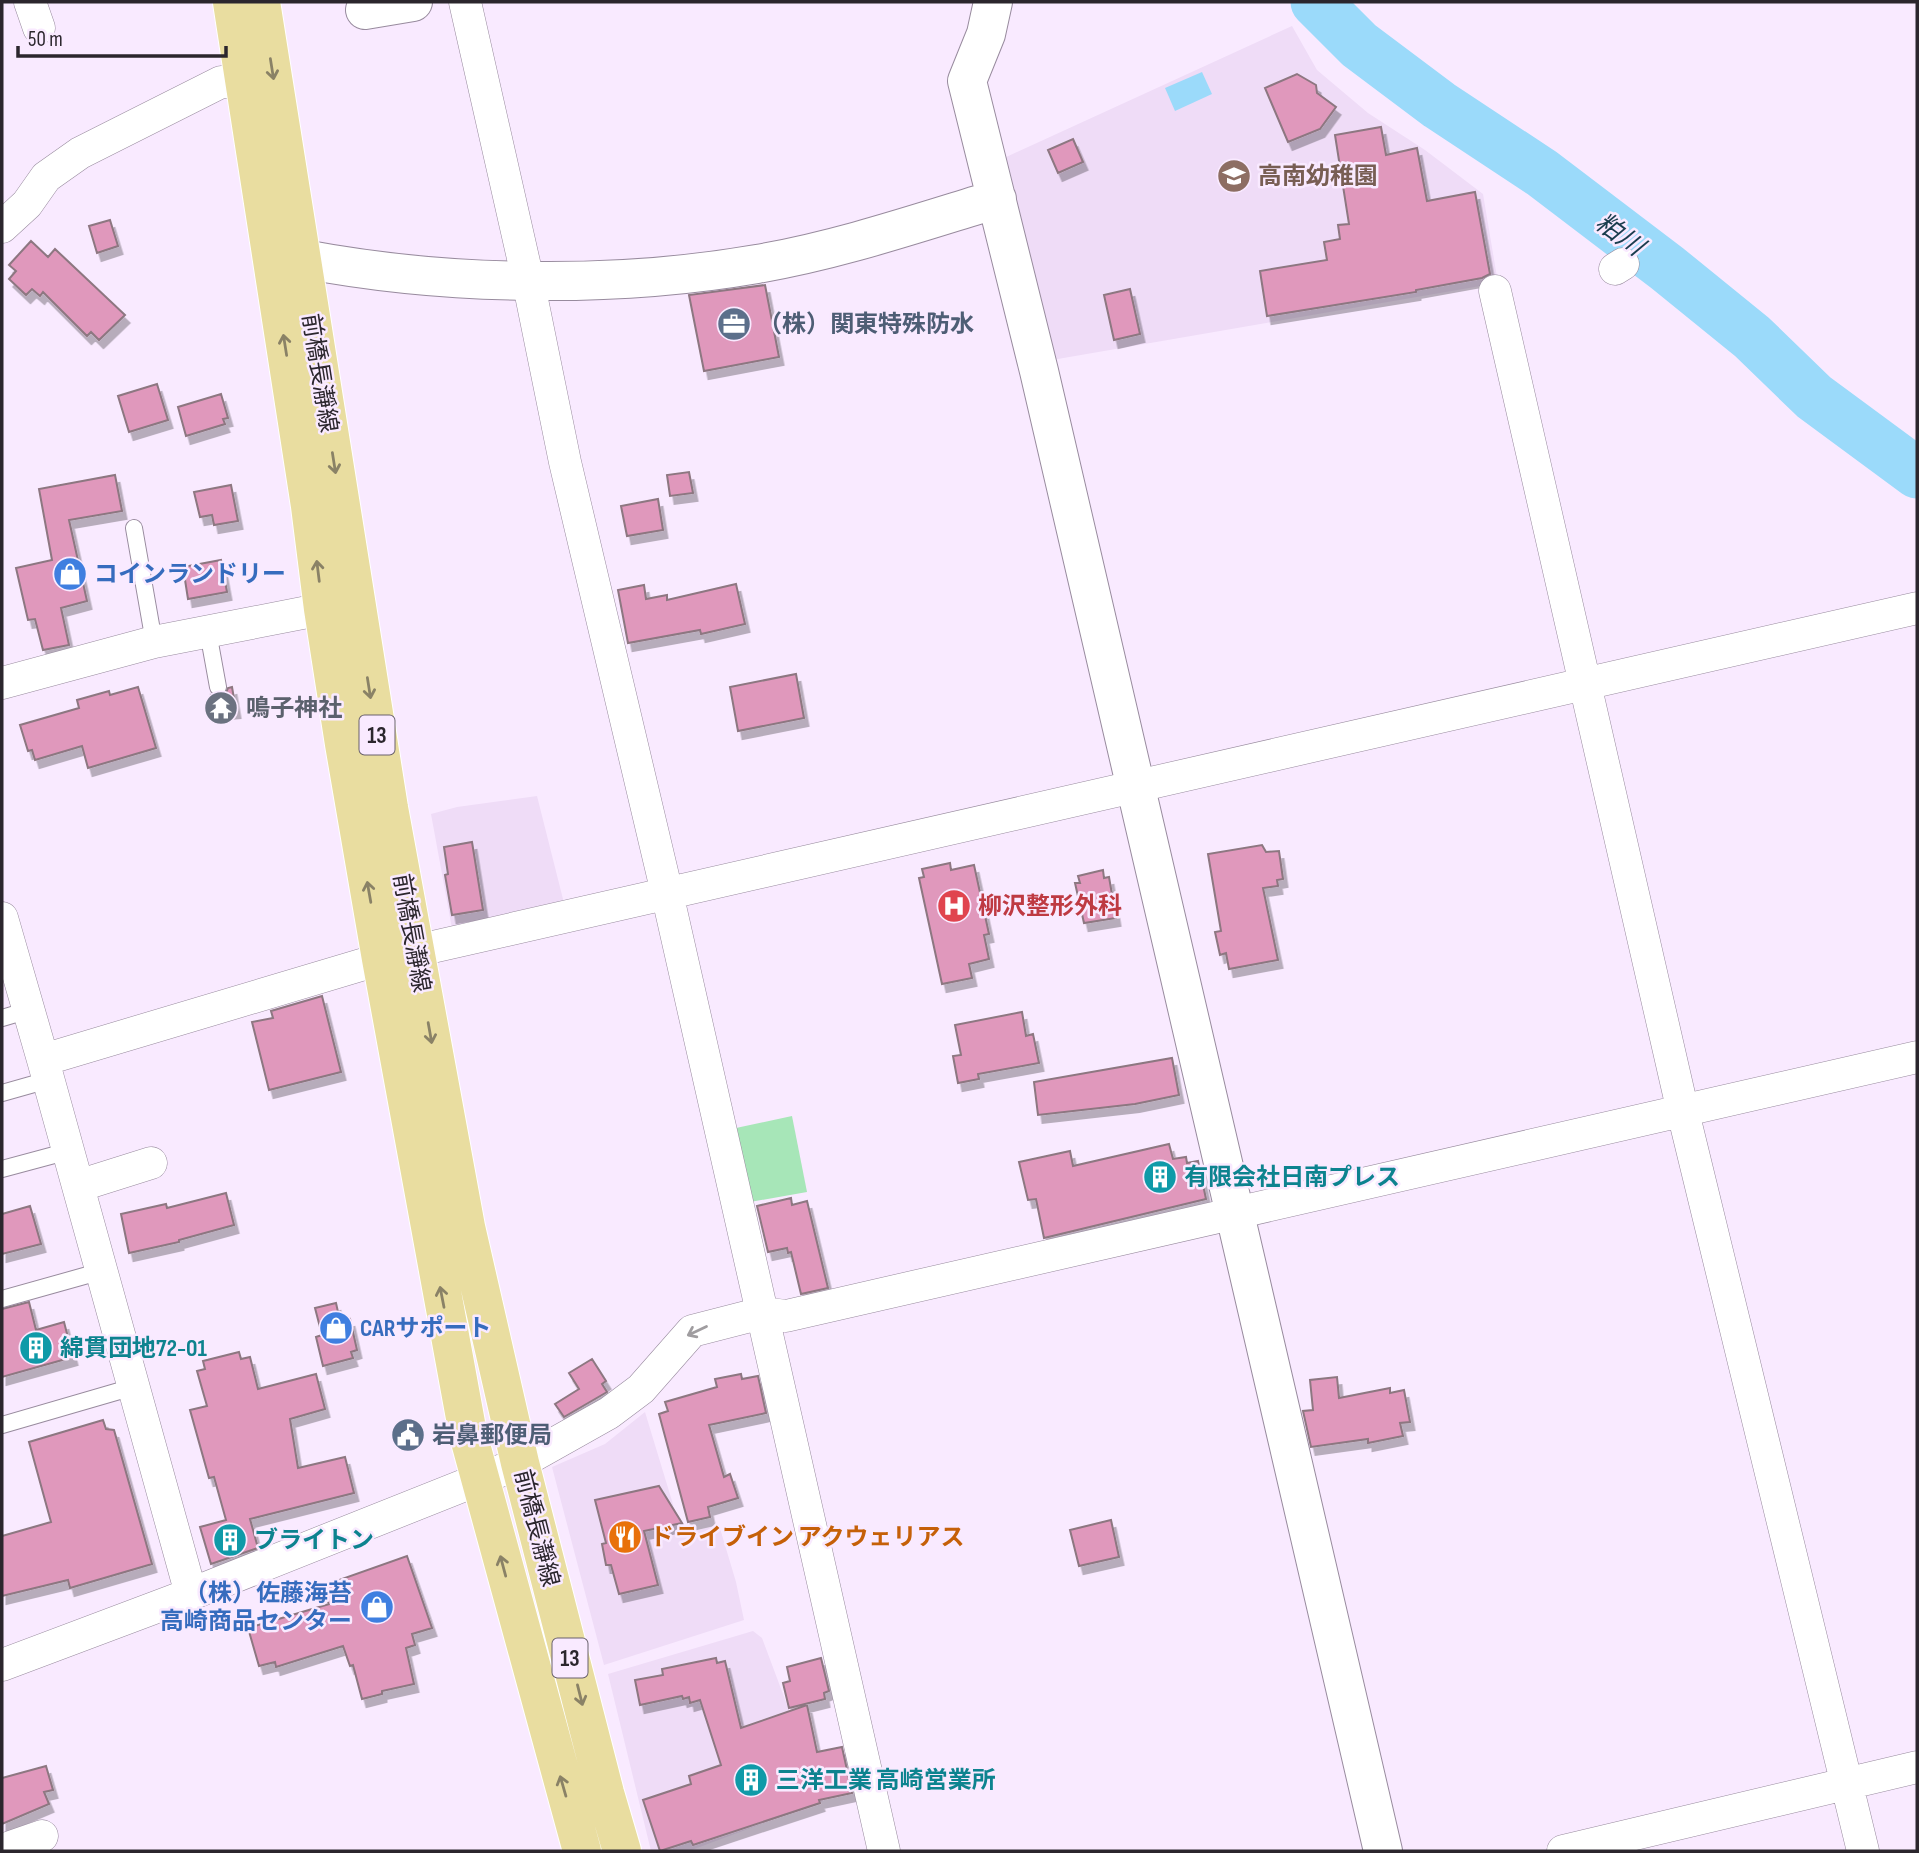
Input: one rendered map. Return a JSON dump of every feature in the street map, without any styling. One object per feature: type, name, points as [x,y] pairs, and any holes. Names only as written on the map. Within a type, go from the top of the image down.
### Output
[{"type":"main road","name":"前橋長瀞線","points":[[232,2],[310,506],[323,609],[398,955],[466,1227],[520,1463],[622,1851]]},
{"type":"main road","name":"前橋長瀞線","points":[[261,2],[378,744],[398,955],[468,1434],[582,1851]]},
{"type":"street","points":[[365,10],[413,2]]},
{"type":"street","points":[[465,2],[528,280],[565,462],[667,893],[884,1851]]},
{"type":"street","points":[[993,2],[986,34],[967,80],[1236,1214],[1383,1851]]},
{"type":"street","points":[[2,227],[27,204],[46,177],[80,153],[221,82],[243,83]]},
{"type":"street","points":[[303,259],[349,267],[436,276],[528,280],[681,275],[820,251],[997,199]]},
{"type":"street","points":[[1495,290],[1684,1112],[1863,1851]]},
{"type":"street","points":[[46,1070],[398,955],[1917,608]]},
{"type":"street","points":[[2,683],[154,642],[323,609]]},
{"type":"street","points":[[3,930],[15,1014],[46,1070],[191,1594]]},
{"type":"street","points":[[2,1665],[191,1594],[520,1463],[609,1413],[641,1389],[692,1331],[762,1313],[786,1316],[1917,1057]]},
{"type":"street","points":[[78,1186],[151,1163]]},
{"type":"street","points":[[1563,1851],[1917,1767]]},
{"type":"street","points":[[2,1850],[42,1836]]},
{"type":"lane","points":[[134,528],[154,642]]},
{"type":"lane","points":[[208,632],[218,687]]},
{"type":"lane","points":[[2,1093],[46,1070]]},
{"type":"lane","points":[[2,1169],[69,1151]]},
{"type":"lane","points":[[2,1299],[102,1271]]},
{"type":"lane","points":[[2,1425],[133,1387]]},
{"type":"shaded area","name":"高南幼稚園","points":[[1292,26],[1317,70],[1368,113],[1425,150],[1483,194],[1498,283],[1052,360],[1004,158]]},
{"type":"shaded area","points":[[537,796],[566,911],[453,934],[431,814],[457,807]]},
{"type":"shaded area","points":[[645,1412],[682,1534],[719,1525],[744,1620],[604,1665],[552,1467],[605,1444]]},
{"type":"shaded area","points":[[753,1631],[762,1638],[823,1801],[689,1851],[651,1851],[608,1674]]},
{"type":"green space","points":[[792,1116],[807,1192],[750,1202],[736,1128]]},
{"type":"water","points":[[1202,72],[1212,94],[1175,111],[1165,88]]},
{"type":"building","points":[[1297,74],[1316,85],[1317,93],[1336,107],[1320,129],[1288,142],[1265,88]]},
{"type":"building","points":[[1381,127],[1386,155],[1417,148],[1427,201],[1475,192],[1490,274],[1416,292],[1267,316],[1260,271],[1327,260],[1324,242],[1340,239],[1338,225],[1349,224],[1335,135]]},
{"type":"building","points":[[1073,139],[1083,162],[1058,173],[1048,150]]},
{"type":"building","points":[[110,220],[118,246],[97,253],[89,226]]},
{"type":"building","points":[[31,241],[48,257],[55,249],[125,315],[99,340],[91,332],[87,336],[43,292],[40,296],[32,289],[26,295],[9,279],[16,271],[9,265]]},
{"type":"building","name":"（株）関東特殊防水","points":[[765,285],[779,357],[704,371],[689,295]]},
{"type":"building","points":[[1130,289],[1140,334],[1114,340],[1104,295]]},
{"type":"building","points":[[157,384],[168,420],[129,432],[118,396]]},
{"type":"building","points":[[221,394],[228,418],[223,419],[225,424],[186,436],[178,407]]},
{"type":"building","points":[[689,472],[693,493],[670,496],[667,475]]},
{"type":"building","points":[[115,475],[122,511],[69,520],[87,601],[61,608],[69,645],[43,650],[35,619],[28,620],[16,568],[52,560],[39,489]]},
{"type":"building","points":[[231,485],[238,521],[214,525],[212,515],[200,517],[194,492]]},
{"type":"building","points":[[658,499],[663,530],[627,536],[621,506]]},
{"type":"building","points":[[221,560],[227,592],[188,599],[183,567]]},
{"type":"building","points":[[736,584],[745,624],[701,634],[700,630],[628,643],[618,590],[644,585],[646,599],[667,595],[667,600]]},
{"type":"building","points":[[796,674],[804,718],[738,731],[730,687]]},
{"type":"building","points":[[138,687],[156,748],[88,768],[82,746],[35,760],[32,750],[28,751],[20,725],[79,708],[77,700],[109,691],[110,695]]},
{"type":"building","points":[[232,687],[236,710],[213,712],[211,695],[221,697]]},
{"type":"building","points":[[472,842],[483,910],[452,915],[445,875],[448,874],[444,847]]},
{"type":"building","points":[[1262,845],[1266,852],[1279,851],[1283,879],[1277,880],[1278,886],[1263,888],[1278,960],[1229,969],[1226,953],[1220,955],[1215,932],[1221,931],[1208,854]]},
{"type":"building","name":"柳沢整形外科","points":[[950,863],[951,870],[974,865],[989,934],[984,935],[989,959],[969,964],[972,978],[942,984],[919,878],[924,877],[922,869]]},
{"type":"building","points":[[1103,870],[1104,878],[1109,877],[1116,918],[1084,923],[1075,883],[1080,883],[1078,876]]},
{"type":"building","points":[[322,996],[341,1072],[269,1090],[252,1022],[273,1018],[271,1011]]},
{"type":"building","points":[[1022,1012],[1026,1036],[1033,1034],[1039,1063],[978,1074],[979,1079],[958,1083],[953,1056],[961,1055],[955,1025]]},
{"type":"building","points":[[1172,1058],[1179,1095],[1135,1104],[1038,1115],[1034,1082]]},
{"type":"building","points":[[1169,1144],[1173,1159],[1186,1157],[1187,1163],[1198,1161],[1206,1199],[1044,1238],[1036,1199],[1028,1200],[1019,1162],[1070,1151],[1073,1166]]},
{"type":"building","points":[[226,1193],[234,1225],[179,1242],[129,1253],[121,1214],[166,1204],[167,1208]]},
{"type":"building","points":[[791,1198],[792,1205],[807,1201],[828,1288],[801,1294],[791,1252],[788,1253],[787,1248],[768,1252],[757,1206]]},
{"type":"building","points":[[30,1206],[41,1244],[2,1254],[2,1214]]},
{"type":"building","name":"綿貫団地72-01","points":[[29,1302],[36,1330],[64,1322],[73,1357],[2,1377],[2,1309]]},
{"type":"building","name":"CARサポート","points":[[336,1303],[340,1321],[350,1319],[357,1350],[351,1352],[353,1358],[323,1366],[316,1337],[322,1335],[315,1308]]},
{"type":"building","points":[[239,1352],[241,1359],[250,1357],[258,1389],[316,1374],[325,1409],[290,1419],[298,1468],[345,1457],[354,1493],[250,1519],[258,1548],[211,1564],[200,1527],[226,1520],[214,1477],[209,1478],[190,1410],[207,1406],[197,1371],[205,1369],[203,1361]]},
{"type":"building","points":[[592,1359],[606,1381],[602,1384],[607,1392],[564,1417],[555,1404],[579,1389],[569,1373]]},
{"type":"building","points":[[741,1374],[742,1379],[758,1376],[766,1413],[709,1425],[724,1477],[730,1474],[738,1498],[708,1507],[710,1517],[688,1522],[659,1414],[668,1411],[665,1402],[717,1387],[715,1379]]},
{"type":"building","points":[[1337,1377],[1339,1398],[1390,1388],[1390,1393],[1404,1390],[1410,1422],[1400,1423],[1403,1436],[1368,1443],[1368,1439],[1311,1447],[1303,1411],[1313,1410],[1310,1380]]},
{"type":"building","points":[[103,1420],[106,1429],[114,1430],[152,1564],[70,1588],[68,1580],[2,1596],[2,1536],[51,1522],[29,1442]]},
{"type":"building","name":"ドライブイン アクウェリアス","points":[[659,1486],[682,1523],[644,1531],[658,1585],[619,1594],[611,1565],[606,1565],[602,1544],[606,1543],[595,1500]]},
{"type":"building","points":[[1111,1520],[1119,1557],[1079,1566],[1070,1530]]},
{"type":"building","points":[[407,1556],[432,1628],[412,1634],[415,1645],[406,1648],[414,1684],[382,1691],[382,1694],[362,1699],[353,1665],[350,1666],[343,1646],[276,1667],[275,1662],[259,1666],[248,1628],[329,1604],[322,1586]]},
{"type":"building","name":"三洋工業 高崎営業所","points":[[716,1658],[717,1663],[725,1661],[741,1728],[807,1705],[817,1752],[842,1747],[852,1793],[819,1800],[820,1803],[693,1845],[691,1841],[660,1851],[643,1800],[691,1784],[689,1776],[721,1765],[700,1700],[690,1703],[689,1697],[683,1699],[682,1696],[640,1705],[635,1680],[663,1675],[662,1669]]},
{"type":"building","points":[[821,1658],[829,1691],[824,1693],[825,1699],[789,1708],[783,1683],[790,1681],[787,1667]]},
{"type":"building","points":[[46,1766],[53,1790],[44,1792],[49,1804],[2,1824],[2,1778]]},
{"type":"waterway","name":"粕川","points":[[1316,2],[1359,45],[1439,105],[1542,173],[1667,268],[1752,337],[1814,397],[1917,473]]},
{"type":"place","name":"高南幼稚園","points":[[1234,176]]},
{"type":"place","name":"（株）関東特殊防水","points":[[734,324]]},
{"type":"place","name":"コインランドリー","points":[[70,574]]},
{"type":"place","name":"鳴子神社","points":[[221,708]]},
{"type":"place","name":"柳沢整形外科","points":[[954,906]]},
{"type":"place","name":"有限会社日南プレス","points":[[1160,1177]]},
{"type":"place","name":"CARサポート","points":[[336,1328]]},
{"type":"place","name":"綿貫団地72-01","points":[[36,1348]]},
{"type":"place","name":"岩鼻郵便局","points":[[408,1435]]},
{"type":"place","name":"ドライブイン アクウェリアス","points":[[625,1537]]},
{"type":"place","name":"ブライトン","points":[[230,1540]]},
{"type":"place","name":"（株）佐藤海苔 高崎商品センター","points":[[377,1607]]},
{"type":"place","name":"三洋工業 高崎営業所","points":[[751,1780]]}]
